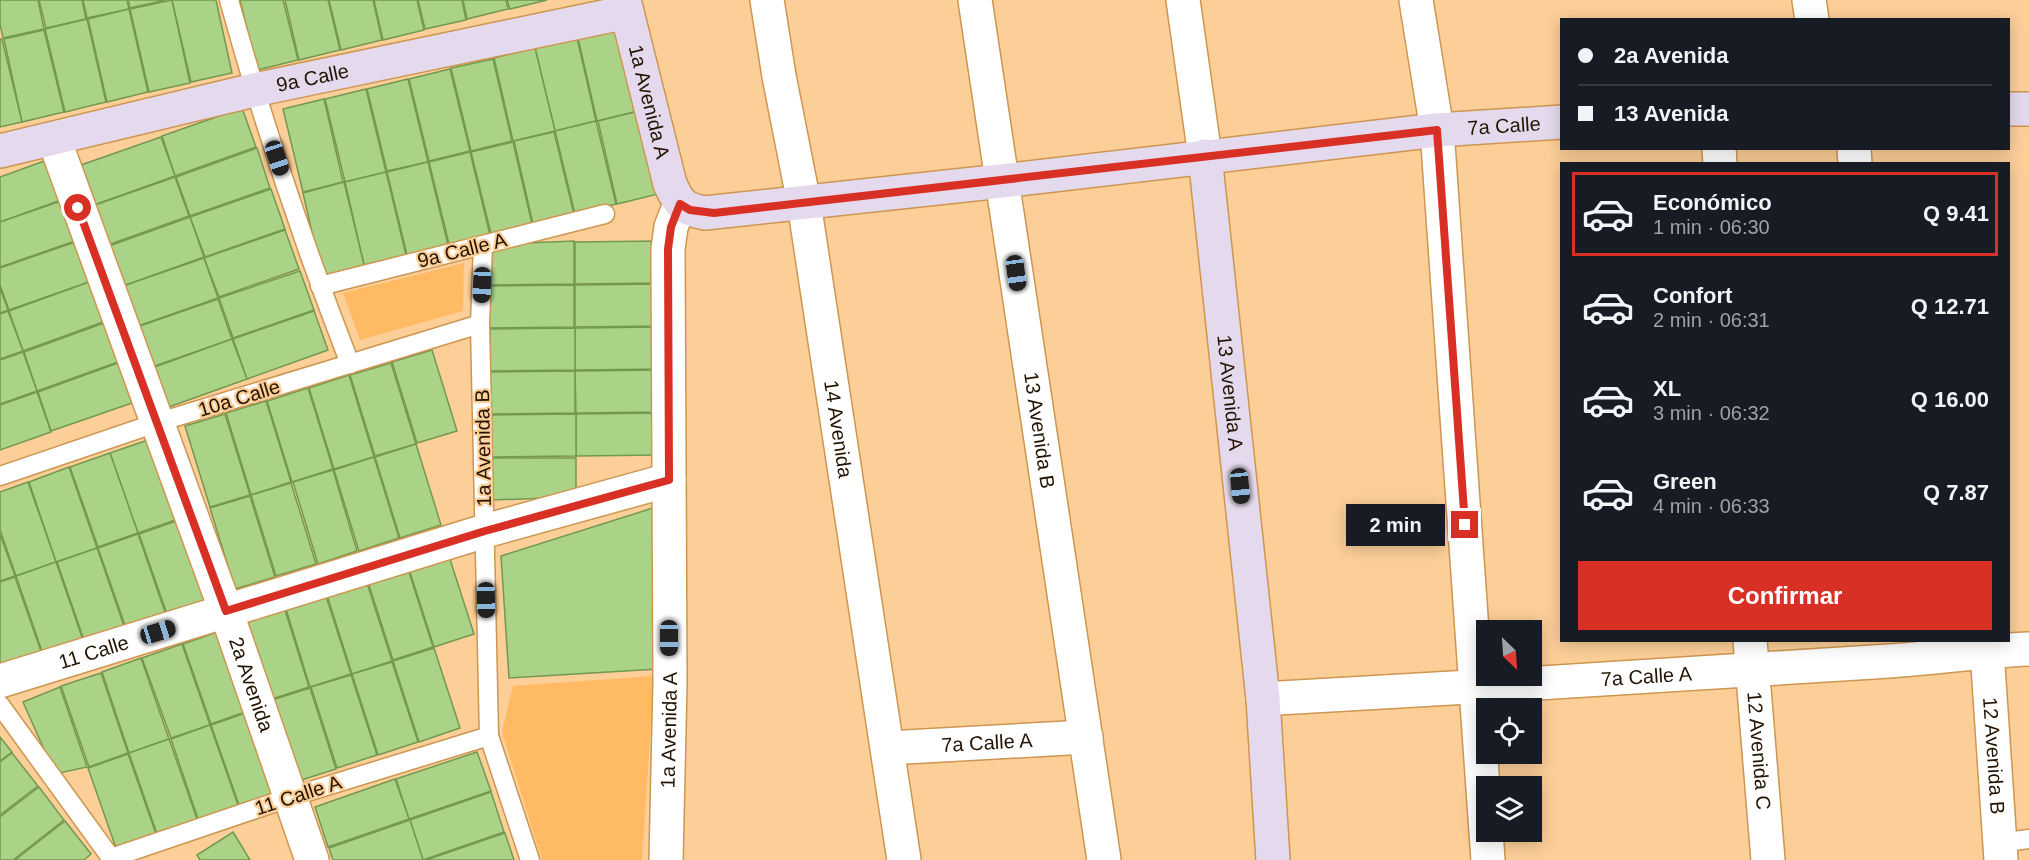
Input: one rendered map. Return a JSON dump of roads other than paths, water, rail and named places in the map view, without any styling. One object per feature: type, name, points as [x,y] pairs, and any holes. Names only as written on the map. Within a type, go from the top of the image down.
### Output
[{"type":"main road","name":"9a Calle","points":[[0,152],[254,90],[625,6]]},
{"type":"main road","name":"1a Avenida A","points":[[625,6],[667,173],[680,204]]},
{"type":"main road","points":[[2010,109],[2029,109]]},
{"type":"main road","name":"7a Calle","points":[[804,203],[1437,130],[1560,122]]},
{"type":"main road","name":"13 Avenida A","points":[[1205,156],[1263,699],[1273,860]]},
{"type":"main road","points":[[680,204],[690,210],[714,213],[804,203]]},
{"type":"street","name":"14 Avenida","points":[[767,0],[779,76],[804,203],[904,860]]},
{"type":"street","name":"13 Avenida B","points":[[975,0],[1104,860]]},
{"type":"street","name":"13 Avenida A","points":[[1183,0],[1205,156]]},
{"type":"street","points":[[1416,0],[1437,130],[1488,860]]},
{"type":"street","points":[[1809,0],[1812,18]]},
{"type":"street","name":"2a Avenida","points":[[54,139],[226,611],[312,860]]},
{"type":"street","name":"1a Avenida A","points":[[666,860],[670,683],[668,249],[671,227],[680,204]]},
{"type":"street","name":"11 Calle","points":[[0,681],[485,531],[669,480]]},
{"type":"street","name":"7a Calle A","points":[[1263,699],[1477,688],[1751,655],[2029,649]]},
{"type":"street","name":"12 Avenida B","points":[[1987,651],[2010,847]]},
{"type":"street","name":"12 Avenida C","points":[[1751,655],[1768,860]]},
{"type":"street","name":"7a Calle A","points":[[888,748],[1086,737]]},
{"type":"lane","points":[[229,0],[254,90],[320,286],[350,364]]},
{"type":"lane","name":"9a Calle A","points":[[320,286],[605,214]]},
{"type":"lane","name":"1a Avenida B","points":[[483,245],[480,324],[489,736],[530,860]]},
{"type":"lane","name":"10a Calle","points":[[0,476],[156,423],[480,324]]},
{"type":"lane","name":"11 Calle A","points":[[0,705],[111,858],[291,797],[489,736]]}]
